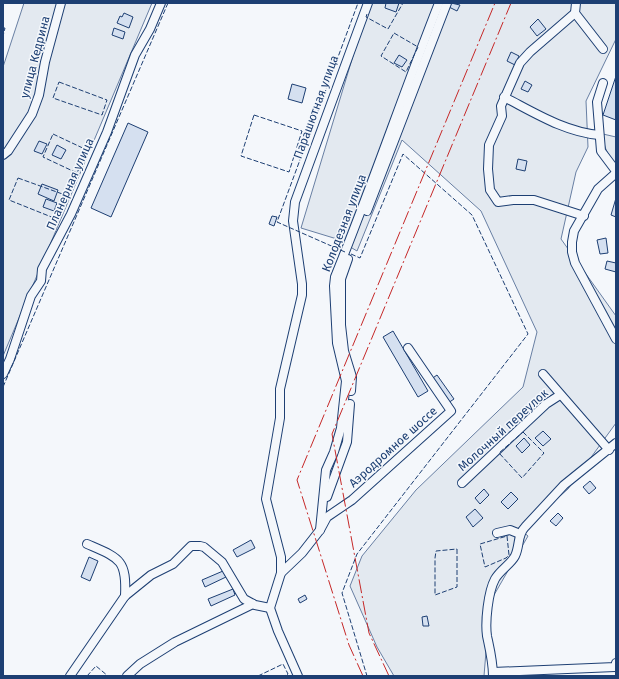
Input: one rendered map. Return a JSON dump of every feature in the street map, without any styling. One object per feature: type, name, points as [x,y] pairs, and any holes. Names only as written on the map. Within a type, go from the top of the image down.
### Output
[{"type":"street","name":"улица Кедрина","points":[[3,155],[8,151],[32,114],[39,95],[61,3]]},
{"type":"street","name":"Планерная улица","points":[[3,374],[10,359],[31,296],[41,281],[42,269],[71,214],[107,132],[135,55],[150,29],[161,3]]},
{"type":"street","name":"Парашютная улица","points":[[281,573],[281,557],[266,499],[280,418],[280,389],[302,295],[302,284],[293,221],[295,202],[368,3]]},
{"type":"street","name":"Колодезная улица","points":[[320,530],[326,470],[334,452],[341,428],[346,381],[337,343],[334,286],[335,277],[359,218],[386,141],[439,3]]},
{"type":"street","name":"Колодезная улица","points":[[352,377],[344,351],[341,325],[341,279],[447,3]]},
{"type":"street","points":[[576,3],[575,13],[602,49]]},
{"type":"street","points":[[575,13],[534,48],[520,63],[501,106],[502,116],[489,146],[488,169],[490,190],[498,202],[534,200],[584,216]]},
{"type":"street","points":[[603,83],[597,102],[601,151],[616,172],[598,189],[584,216],[574,231],[572,252],[575,263],[616,339]]},
{"type":"street","points":[[504,97],[562,126],[583,134],[599,135]]},
{"type":"street","name":"Аэродромное шоссе","points":[[270,608],[281,573],[302,553],[320,530],[327,517],[352,500],[451,411],[408,348]]},
{"type":"street","name":"Молочный переулок","points":[[543,374],[608,450]]},
{"type":"street","name":"Аэродромное шоссе","points":[[327,517],[326,498],[347,442],[352,377]]},
{"type":"street","name":"Молочный переулок","points":[[462,483],[546,404],[560,394]]},
{"type":"street","points":[[616,443],[564,485],[520,534],[516,553],[500,570],[491,589],[486,625],[493,657],[493,674],[615,667],[616,664]]},
{"type":"street","points":[[497,533],[510,530],[520,534]]},
{"type":"street","points":[[87,544],[115,556],[126,574],[125,596]]},
{"type":"street","points":[[70,676],[125,596],[151,575],[173,564],[191,546],[200,546],[222,562],[244,599],[253,604],[270,608],[278,631],[298,676]]},
{"type":"street","points":[[127,676],[140,664],[175,642],[253,604]]},
{"type":"shaded area","points":[[24,3],[152,3],[3,356],[3,67]]},
{"type":"shaded area","points":[[369,3],[616,3],[616,39],[586,101],[588,147],[576,172],[561,239],[616,316],[616,423],[568,489],[521,530],[528,536],[490,602],[484,676],[394,676],[377,647],[350,586],[362,556],[416,490],[523,387],[537,332],[481,211],[402,140],[357,251],[337,239],[301,228]]},
{"type":"shaded area","points":[[603,134],[616,137],[616,165],[606,151]]},
{"type":"building","points":[[386,3],[399,3],[396,12],[385,8]]},
{"type":"building","points":[[451,3],[460,5],[457,11],[449,7]]},
{"type":"building","points":[[124,13],[133,17],[129,28],[117,23],[120,16],[122,17]]},
{"type":"building","points":[[538,19],[546,29],[537,36],[530,27]]},
{"type":"building","points":[[114,28],[125,32],[123,39],[112,35]]},
{"type":"building","points":[[511,52],[519,56],[515,65],[507,61]]},
{"type":"building","points":[[399,55],[407,60],[402,67],[394,63]]},
{"type":"building","points":[[616,76],[616,120],[603,115]]},
{"type":"building","points":[[525,81],[532,85],[528,92],[521,89]]},
{"type":"building","points":[[292,84],[306,88],[302,103],[288,99]]},
{"type":"building","points":[[128,123],[148,132],[111,217],[91,208]]},
{"type":"building","points":[[39,141],[47,144],[42,154],[34,151]]},
{"type":"building","points":[[57,145],[66,150],[61,159],[52,155]]},
{"type":"building","points":[[518,159],[527,161],[525,171],[516,169]]},
{"type":"building","points":[[42,184],[58,190],[54,201],[38,194]]},
{"type":"building","points":[[616,198],[616,217],[611,215]]},
{"type":"building","points":[[46,199],[57,203],[54,211],[43,207]]},
{"type":"building","points":[[272,216],[277,217],[274,226],[269,224]]},
{"type":"building","points":[[606,238],[608,253],[600,254],[597,240]]},
{"type":"building","points":[[607,261],[616,263],[616,272],[605,269]]},
{"type":"building","points":[[393,331],[428,391],[418,397],[383,337]]},
{"type":"building","points":[[437,375],[454,399],[448,403],[430,380]]},
{"type":"building","points":[[543,431],[551,439],[543,446],[535,438]]},
{"type":"building","points":[[524,438],[530,445],[522,453],[516,446]]},
{"type":"building","points":[[590,481],[596,488],[589,494],[583,487]]},
{"type":"building","points":[[484,489],[489,495],[480,504],[475,498]]},
{"type":"building","points":[[511,492],[518,499],[508,509],[501,502]]},
{"type":"building","points":[[475,509],[483,518],[473,527],[466,517]]},
{"type":"building","points":[[558,513],[563,518],[556,526],[550,521]]},
{"type":"building","points":[[251,540],[255,548],[237,557],[233,550]]},
{"type":"building","points":[[89,557],[98,561],[90,581],[81,577]]},
{"type":"building","points":[[223,571],[226,577],[205,587],[202,580]]},
{"type":"building","points":[[233,589],[235,595],[211,606],[208,599]]},
{"type":"building","points":[[305,595],[307,599],[300,603],[298,599]]},
{"type":"building","points":[[427,616],[429,626],[423,626],[422,617]]},
{"type":"fence","points":[[3,387],[168,3]]},
{"type":"fence","points":[[345,252],[277,222],[358,3]]},
{"type":"fence","points":[[367,14],[366,17],[388,29],[403,3]]},
{"type":"fence","points":[[3,28],[5,28],[3,36]]},
{"type":"fence","points":[[394,33],[418,47],[406,72],[381,56],[394,33]]},
{"type":"fence","points":[[59,82],[107,100],[102,115],[53,98],[59,82]]},
{"type":"fence","points":[[254,115],[302,131],[289,172],[241,156],[254,115]]},
{"type":"fence","points":[[53,134],[87,150],[77,173],[43,157],[53,134]]},
{"type":"fence","points":[[351,254],[360,258],[403,154],[472,215],[528,334],[357,554],[342,593],[367,676]]},
{"type":"fence","points":[[18,178],[68,196],[59,220],[9,200],[18,178]]},
{"type":"fence","points":[[523,432],[544,453],[522,478],[499,453],[523,432]]},
{"type":"fence","points":[[507,536],[509,555],[506,558],[485,567],[480,544],[507,536]]},
{"type":"fence","points":[[457,549],[457,587],[435,595],[436,551],[457,549]]},
{"type":"fence","points":[[258,676],[283,664],[288,674],[284,676]]},
{"type":"fence","points":[[87,676],[96,666],[108,676]]},
{"type":"power","points":[[363,676],[349,645],[297,480],[495,3]]},
{"type":"power","points":[[389,676],[369,633],[332,434],[511,3]]}]
